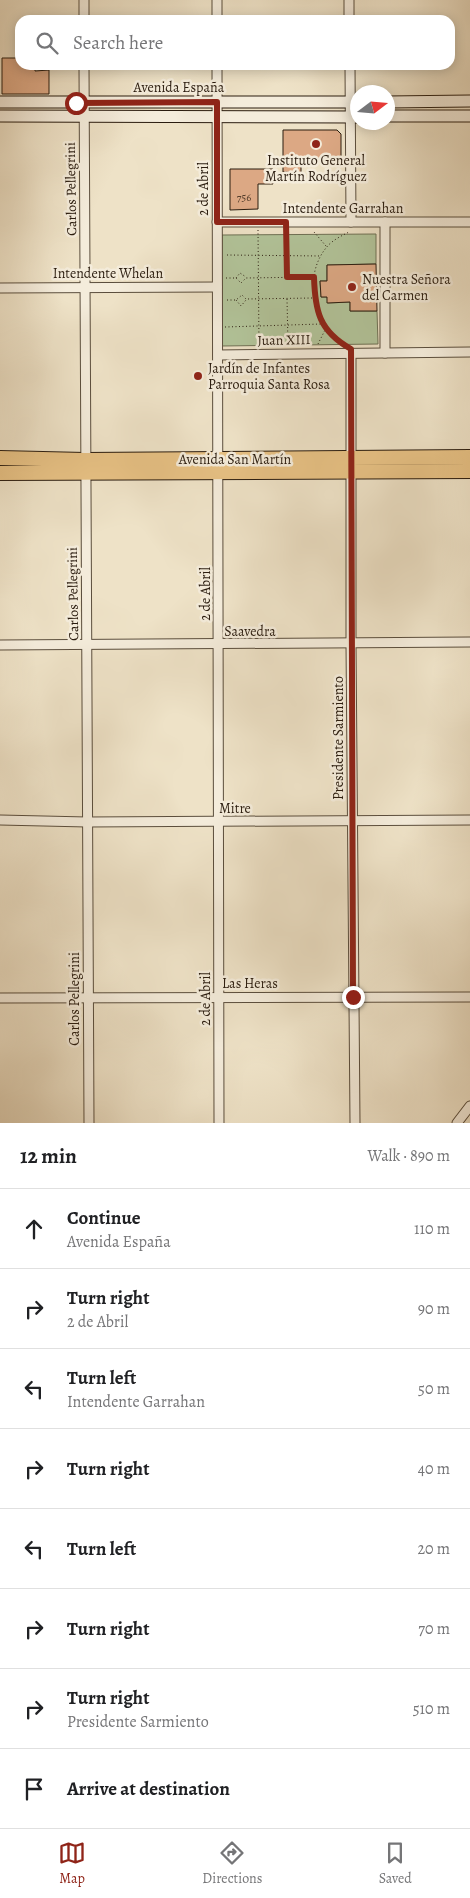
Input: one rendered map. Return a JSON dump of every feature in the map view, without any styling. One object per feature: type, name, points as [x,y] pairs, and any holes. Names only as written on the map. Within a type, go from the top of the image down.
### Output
[{"type":"main road","points":[[395,102],[470,101]]},
{"type":"main road","name":"Avenida España","points":[[0,102],[350,102]]},
{"type":"main road","points":[[0,116],[84,118],[350,117]]},
{"type":"main road","points":[[395,116],[470,116]]},
{"type":"main road","name":"Avenida San Martín","points":[[352,465],[470,457]]},
{"type":"main road","name":"Avenida San Martín","points":[[0,458],[86,466]]},
{"type":"main road","name":"Avenida San Martín","points":[[0,473],[86,466],[218,465],[352,465],[470,471]]},
{"type":"street","points":[[84,0],[84,15]]},
{"type":"street","points":[[216,0],[217,15]]},
{"type":"street","points":[[349,0],[350,15]]},
{"type":"street","name":"Carlos Pellegrini","points":[[84,70],[88,644],[86,822],[89,1123]]},
{"type":"street","name":"2 de Abril","points":[[217,70],[219,1123]]},
{"type":"street","points":[[351,70],[352,85]]},
{"type":"street","points":[[352,222],[354,130]]},
{"type":"street","name":"Intendente Garrahan","points":[[217,222],[470,222]]},
{"type":"street","points":[[385,222],[385,353]]},
{"type":"street","name":"Intendente Whelan","points":[[0,288],[217,283]]},
{"type":"street","name":"Juan XIII","points":[[218,355],[470,352]]},
{"type":"street","name":"Presidente Sarmiento","points":[[351,353],[351,644],[355,1123]]},
{"type":"street","name":"Saavedra","points":[[0,645],[470,642]]},
{"type":"street","name":"Mitre","points":[[0,820],[86,822],[470,820]]},
{"type":"street","name":"Las Heras","points":[[0,998],[218,996],[470,997]]},
{"type":"street","points":[[457,1123],[470,1106]]},
{"type":"path","points":[[258,222],[259,355]]},
{"type":"path","points":[[286,222],[287,277]]},
{"type":"path","points":[[306,222],[326,247]]},
{"type":"path","points":[[351,353],[351,349],[340,343],[323,324],[314,298],[314,277],[326,247],[351,230],[352,222]]},
{"type":"path","points":[[216,255],[322,256]]},
{"type":"path","points":[[217,283],[236,278],[241,273],[246,278]]},
{"type":"path","points":[[236,278],[242,282],[246,278],[314,277]]},
{"type":"path","points":[[217,300],[236,300],[242,295],[246,299],[314,298]]},
{"type":"path","points":[[236,300],[242,306],[246,299]]},
{"type":"path","points":[[287,299],[288,354]]},
{"type":"path","points":[[217,327],[323,324]]},
{"type":"path","points":[[313,354],[326,329]]},
{"type":"green space","points":[[376,234],[376,264],[327,265],[327,281],[320,281],[321,297],[327,297],[328,303],[350,302],[350,311],[377,311],[378,344],[222,346],[222,235]]},
{"type":"building","points":[[2,58],[15,58],[15,70],[49,70],[49,94],[2,94]]},
{"type":"building","points":[[283,130],[337,130],[341,134],[341,158],[301,159],[301,173],[283,172]]},
{"type":"building","points":[[230,169],[273,169],[273,184],[258,184],[258,209],[230,210]]},
{"type":"building","points":[[376,264],[377,311],[350,311],[350,302],[327,303],[327,297],[321,297],[320,281],[327,281],[327,265]]},
{"type":"place","name":"Instituto General Martín Rodríguez","points":[[316,144]]},
{"type":"place","name":"Nuestra Señora del Carmen","points":[[352,287]]},
{"type":"place","name":"Jardín de Infantes Parroquia Santa Rosa","points":[[198,376]]},
{"type":"route","points":[[76,103],[217,102],[217,222],[286,222],[287,277],[314,277],[314,302],[320,320],[328,333],[351,349],[353,997]]}]
